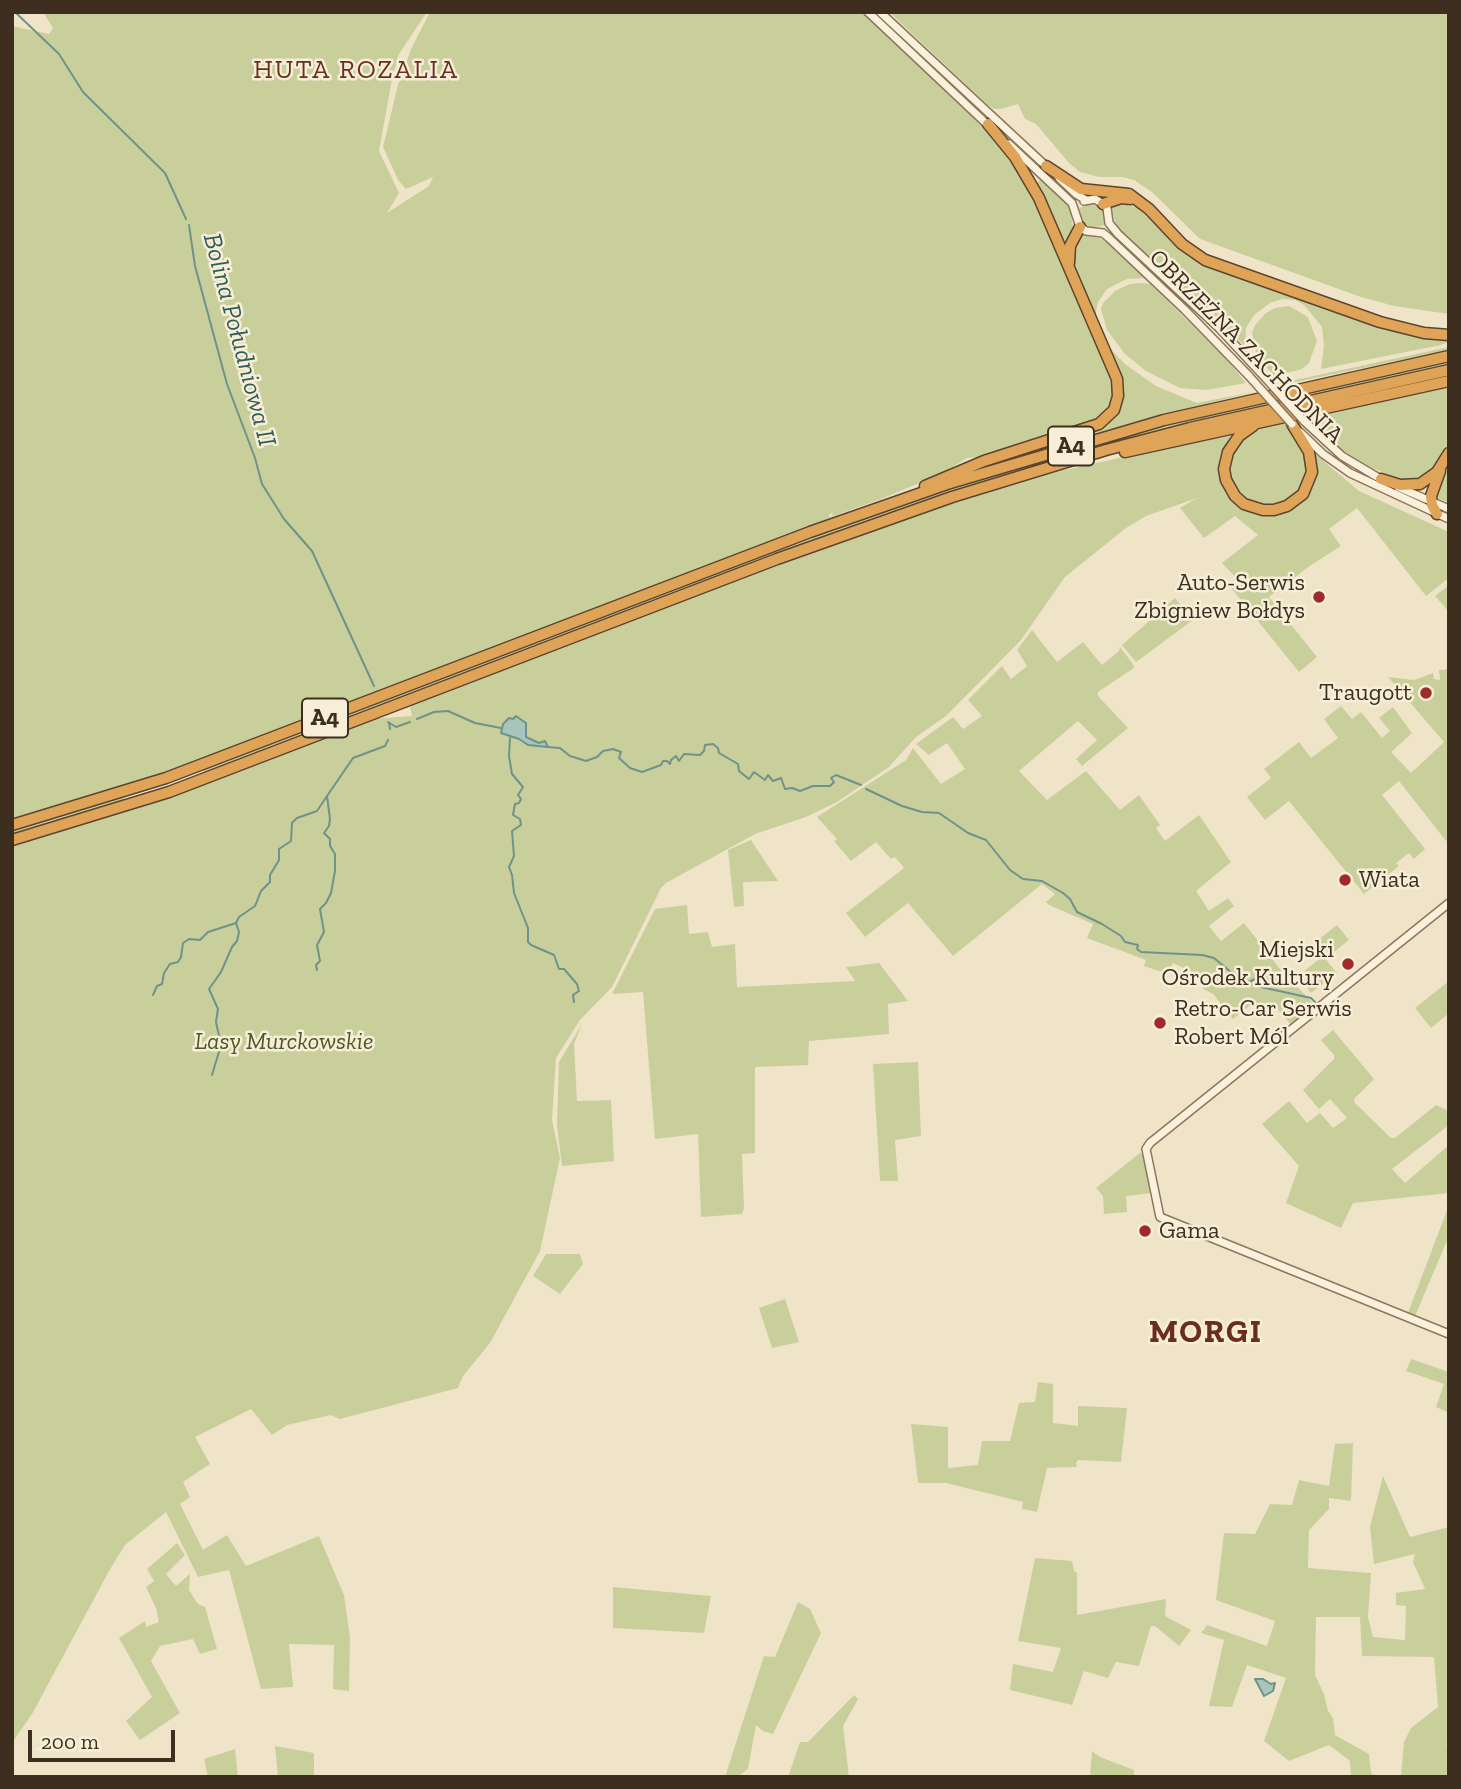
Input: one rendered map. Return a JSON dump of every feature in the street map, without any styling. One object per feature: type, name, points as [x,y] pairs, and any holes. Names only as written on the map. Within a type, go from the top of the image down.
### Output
[{"type":"highway","points":[[893,502],[941,478],[1025,447],[1099,425],[1110,415],[1118,396],[1116,379],[1031,183],[1016,157],[988,124]]},
{"type":"highway","points":[[1046,166],[1081,189],[1129,194],[1182,244],[1205,260],[1380,322],[1424,333],[1449,335]]},
{"type":"highway","points":[[1103,204],[1121,198],[1138,201]]},
{"type":"highway","points":[[1074,282],[1069,254],[1073,238],[1080,227]]},
{"type":"highway","name":"A4","points":[[12,825],[179,773],[754,553],[893,502],[1012,463],[1164,420],[1449,356]]},
{"type":"highway","name":"A4","points":[[12,840],[195,782],[777,559],[934,503],[1025,474],[1202,425],[1449,370]]},
{"type":"highway","points":[[1025,474],[1449,381]]},
{"type":"highway","points":[[1269,419],[1239,436],[1228,452],[1224,469],[1229,488],[1235,496],[1244,504],[1263,510],[1287,506],[1303,494],[1309,483],[1312,472],[1309,452],[1292,424]]},
{"type":"highway","points":[[1381,479],[1400,485],[1420,484],[1433,476],[1449,453]]},
{"type":"highway","points":[[1437,514],[1431,496],[1442,464]]},
{"type":"street","points":[[868,12],[1057,188],[1076,209],[1080,227],[1086,231],[1097,232],[1109,223],[1109,213],[1103,204],[1096,200],[1086,200],[1076,194],[880,12]]},
{"type":"street","points":[[1076,209],[1086,200]]},
{"type":"street","name":"OBRZEŻNA ZACHODNIA","points":[[1109,223],[1219,328],[1304,421],[1342,456],[1381,479],[1449,509]]},
{"type":"street","name":"OBRZEŻNA ZACHODNIA","points":[[1097,232],[1109,238],[1151,277],[1322,454],[1350,473],[1449,519]]},
{"type":"street","points":[[1449,903],[1150,1143],[1146,1149],[1160,1217],[1449,1334]]},
{"type":"green space","points":[[43,12],[427,12],[399,54],[392,79],[379,151],[399,193],[387,213],[429,186],[433,177],[406,189],[398,180],[383,147],[398,85],[411,49],[430,12],[863,12],[956,100],[999,144],[1024,175],[1111,380],[1114,393],[1111,406],[1095,421],[985,457],[967,458],[941,474],[881,499],[831,517],[833,513],[829,514],[830,518],[285,728],[132,784],[12,820],[12,26],[49,34],[53,28]]},
{"type":"green space","points":[[889,12],[1449,12],[1449,314],[1394,306],[1361,297],[1200,239],[1152,192],[1134,180],[1099,177],[1080,172],[1036,124],[1025,119],[1018,104],[1001,109],[988,105]]},
{"type":"green space","points":[[1040,179],[1070,206],[1073,228],[1066,259],[1037,184]]},
{"type":"green space","points":[[1120,203],[1138,208],[1188,256],[1204,264],[1449,339],[1449,342],[1321,369],[1324,345],[1322,327],[1304,305],[1295,300],[1282,299],[1270,303],[1254,315],[1246,328],[1245,346],[1116,227],[1111,205]]},
{"type":"green space","points":[[1088,204],[1098,205],[1103,211],[1105,224],[1090,228],[1083,224],[1079,208]]},
{"type":"green space","points":[[1079,234],[1103,239],[1145,278],[1127,279],[1107,289],[1098,302],[1096,317],[1109,347],[1125,364],[1156,386],[1197,403],[1253,392],[1138,421],[955,476],[1105,425],[1119,411],[1123,402],[1123,382],[1072,261]]},
{"type":"green space","points":[[1130,284],[1150,284],[1223,355],[1246,383],[1207,390],[1180,388],[1146,371],[1125,354],[1107,330],[1101,309],[1103,303],[1115,291]]},
{"type":"green space","points":[[1289,306],[1308,317],[1317,341],[1309,363],[1302,369],[1275,376],[1257,358],[1252,333],[1255,325],[1266,313],[1275,308]]},
{"type":"green space","points":[[1449,347],[1449,350],[1282,385],[1281,383]]},
{"type":"green space","points":[[1449,359],[1449,367],[1294,400],[1288,393]]},
{"type":"green space","points":[[1449,387],[1449,447],[1436,468],[1422,479],[1408,482],[1372,468],[1339,448],[1314,425],[1316,424],[1311,418]]},
{"type":"green space","points":[[1262,399],[1267,405],[1048,463],[206,775],[203,768],[774,549],[915,498],[1064,451]]},
{"type":"green space","points":[[1282,421],[1306,453],[1307,472],[1293,499],[1275,507],[1252,505],[1239,496],[1228,476],[1229,458],[1244,434]]},
{"type":"green space","name":"Lasy Murckowskie","points":[[1238,431],[1231,435],[1225,446],[1221,468],[1251,510],[1300,501],[1314,453],[1359,491],[1449,532],[1449,578],[1426,596],[1357,508],[1329,529],[1341,546],[1269,597],[1317,657],[1299,672],[1232,589],[1240,582],[1222,563],[1258,535],[1235,516],[1204,538],[1180,508],[1197,498],[1146,516],[1126,528],[1065,577],[1021,640],[946,716],[916,737],[889,767],[837,802],[806,817],[755,834],[666,883],[661,888],[612,987],[580,1020],[556,1058],[552,1120],[560,1158],[540,1251],[490,1343],[463,1376],[458,1388],[340,1419],[331,1415],[287,1425],[272,1435],[251,1409],[195,1437],[210,1464],[183,1482],[190,1497],[180,1504],[203,1550],[227,1535],[246,1566],[319,1536],[344,1595],[350,1637],[349,1691],[333,1689],[334,1645],[289,1644],[293,1687],[261,1689],[229,1570],[198,1577],[166,1512],[125,1545],[32,1714],[12,1743],[12,842],[370,719],[412,716],[410,707],[413,705],[766,570],[944,506],[1061,471]]},
{"type":"green space","points":[[1449,460],[1449,503],[1435,497]]},
{"type":"green space","points":[[1449,585],[1449,612],[1435,596]]},
{"type":"green space","points":[[1175,598],[1193,620],[1136,662],[1122,645]]},
{"type":"green space","points":[[1032,630],[1057,662],[1083,642],[1102,665],[1119,651],[1120,647],[1134,668],[1098,692],[1098,696],[1128,728],[1082,766],[1076,759],[1097,740],[1078,721],[1019,771],[1047,800],[1086,771],[1120,810],[1139,795],[1160,825],[1156,828],[1165,841],[1199,815],[1231,862],[1196,891],[1209,911],[1228,898],[1234,906],[1209,926],[1221,941],[1244,923],[1280,969],[1316,1006],[1292,1026],[1276,1007],[1254,1002],[1233,1019],[1213,994],[1203,989],[1207,979],[1173,963],[1168,974],[1144,966],[1146,960],[1087,938],[1093,924],[1049,905],[1046,902],[1055,894],[1042,884],[953,956],[908,903],[865,937],[846,913],[904,868],[895,857],[891,859],[876,842],[851,861],[834,841],[837,839],[817,817],[906,760],[913,748],[941,784],[965,769],[947,743],[929,755],[916,744],[953,717],[963,729],[982,716],[968,700],[1002,666],[1011,679],[1027,666],[1017,650]]},
{"type":"green space","points":[[1449,669],[1449,839],[1446,841],[1399,781],[1382,795],[1425,849],[1414,859],[1409,853],[1396,863],[1399,866],[1364,894],[1289,801],[1265,820],[1247,797],[1271,778],[1264,769],[1299,742],[1311,758],[1338,738],[1324,719],[1341,706],[1352,719],[1361,712],[1382,738],[1390,731],[1379,718],[1393,707],[1412,733],[1391,752],[1411,773],[1444,742],[1388,677],[1414,680],[1433,673],[1434,679],[1440,680],[1439,670]]},
{"type":"green space","points":[[123,796],[125,803],[12,836],[12,828]]},
{"type":"green space","points":[[751,840],[778,881],[743,882],[744,906],[734,907],[728,850]]},
{"type":"green space","points":[[687,905],[689,934],[708,932],[712,947],[735,944],[737,987],[855,981],[846,967],[879,963],[908,1001],[888,1004],[889,1034],[809,1041],[808,1065],[755,1067],[755,1153],[742,1154],[742,1214],[701,1217],[698,1134],[655,1139],[643,992],[612,994],[655,909]]},
{"type":"green space","points":[[1337,925],[1349,940],[1330,955],[1318,940]]},
{"type":"green space","points":[[1323,956],[1337,973],[1311,993],[1298,976]]},
{"type":"green space","points":[[1449,981],[1449,1013],[1431,1028],[1415,1008]]},
{"type":"green space","points":[[582,1024],[574,1044],[577,1101],[611,1100],[614,1161],[562,1166],[557,1126],[559,1062]]},
{"type":"green space","points":[[1333,1030],[1374,1079],[1354,1102],[1391,1138],[1395,1138],[1436,1105],[1449,1111],[1449,1125],[1392,1169],[1405,1183],[1449,1145],[1449,1193],[1353,1203],[1341,1228],[1286,1203],[1299,1166],[1262,1124],[1289,1101],[1307,1123],[1320,1113],[1333,1128],[1347,1118],[1330,1099],[1319,1109],[1303,1090],[1334,1059],[1334,1055],[1321,1040]]},
{"type":"green space","points":[[918,1062],[921,1136],[895,1140],[898,1181],[880,1181],[873,1064]]},
{"type":"green space","points":[[1140,1153],[1144,1154],[1151,1193],[1126,1196],[1127,1212],[1104,1214],[1103,1196],[1096,1188]]},
{"type":"green space","points":[[1449,1205],[1449,1236],[1415,1316],[1408,1313]]},
{"type":"green space","points":[[546,1254],[580,1254],[583,1264],[560,1294],[533,1276]]},
{"type":"green space","points":[[785,1299],[799,1342],[772,1348],[759,1308]]},
{"type":"green space","points":[[1411,1359],[1449,1372],[1449,1413],[1436,1407],[1444,1384],[1406,1371]]},
{"type":"green space","points":[[1038,1382],[1053,1384],[1053,1423],[1078,1426],[1078,1406],[1127,1408],[1121,1462],[1078,1460],[1077,1467],[1047,1468],[1037,1512],[1022,1509],[1023,1502],[946,1483],[918,1483],[911,1424],[948,1427],[948,1468],[978,1465],[982,1441],[1010,1441],[1019,1403],[1035,1402]]},
{"type":"green space","points":[[1353,1443],[1351,1501],[1329,1498],[1329,1509],[1309,1530],[1308,1568],[1371,1573],[1368,1617],[1373,1637],[1405,1640],[1406,1606],[1396,1605],[1396,1593],[1425,1589],[1413,1562],[1415,1554],[1374,1564],[1370,1527],[1383,1476],[1410,1537],[1449,1527],[1449,1740],[1446,1745],[1449,1747],[1449,1777],[1401,1777],[1404,1742],[1411,1728],[1438,1707],[1434,1657],[1362,1656],[1360,1617],[1316,1617],[1315,1675],[1333,1718],[1335,1735],[1369,1754],[1374,1777],[1351,1777],[1350,1761],[1329,1745],[1289,1761],[1264,1741],[1286,1678],[1247,1665],[1232,1707],[1209,1706],[1224,1640],[1201,1633],[1207,1625],[1267,1646],[1275,1621],[1216,1600],[1224,1533],[1255,1534],[1270,1504],[1292,1505],[1299,1480],[1329,1486],[1335,1444]]},
{"type":"green space","points":[[177,1543],[185,1555],[166,1574],[176,1586],[190,1574],[189,1590],[198,1604],[205,1607],[217,1649],[200,1654],[193,1639],[160,1646],[151,1661],[180,1713],[140,1740],[126,1721],[152,1697],[119,1638],[145,1621],[146,1627],[159,1622],[146,1587],[154,1581],[147,1569]]},
{"type":"green space","points":[[1035,1558],[1072,1561],[1077,1573],[1077,1615],[1166,1599],[1165,1616],[1191,1630],[1179,1646],[1155,1626],[1151,1626],[1139,1666],[1116,1662],[1108,1678],[1084,1671],[1072,1705],[1010,1690],[1013,1664],[1053,1672],[1061,1648],[1018,1641]]},
{"type":"green space","points":[[613,1587],[711,1596],[704,1633],[613,1628]]},
{"type":"green space","points":[[798,1602],[810,1609],[821,1633],[773,1734],[756,1725],[748,1769],[737,1777],[725,1777],[764,1656],[775,1657]]},
{"type":"green space","points":[[854,1695],[858,1699],[843,1726],[849,1777],[788,1777],[800,1742],[808,1742]]},
{"type":"green space","points":[[275,1746],[314,1753],[314,1777],[278,1777]]},
{"type":"green space","points":[[235,1749],[238,1777],[208,1777],[204,1759]]},
{"type":"green space","points":[[1092,1751],[1100,1757],[1134,1770],[1134,1777],[1090,1777]]},
{"type":"water","points":[[516,716],[526,723],[526,737],[539,743],[545,741],[548,747],[528,745],[501,733],[503,724]]},
{"type":"water","points":[[1255,1679],[1275,1683],[1273,1691],[1264,1696]]},
{"type":"waterway","name":"Bolina Południowa II","points":[[15,12],[59,54],[83,92],[165,173],[186,219]]},
{"type":"waterway","name":"Bolina Południowa II","points":[[189,225],[195,266],[227,384],[262,484],[284,519],[312,551],[374,686]]},
{"type":"waterway","name":"Bolina Południowa II","points":[[417,719],[434,712],[448,711],[475,723],[501,728]]},
{"type":"waterway","name":"Bolina Południowa II","points":[[388,722],[396,727],[410,722]]},
{"type":"waterway","name":"Bolina Południowa II","points":[[389,723],[390,729]]},
{"type":"waterway","points":[[510,738],[512,774],[523,787],[518,795],[521,799],[515,804],[513,815],[520,819],[521,825],[512,831],[514,856],[509,867],[514,893],[528,928],[528,942],[554,955],[559,969],[564,969],[577,984],[579,991],[573,995],[574,1002]]},
{"type":"waterway","points":[[317,970],[316,965],[320,961],[317,945],[324,932],[320,909],[331,893],[335,871],[335,854],[330,846],[330,839],[324,833],[330,819],[327,796],[353,758],[385,746],[388,740]]},
{"type":"waterway","name":"Bolina Południowa II","points":[[548,747],[560,748],[570,756],[586,761],[597,757],[603,751],[613,749],[621,752],[619,758],[630,768],[642,772],[661,765],[663,761],[670,764],[676,756],[679,761],[684,754],[700,755],[705,745],[713,744],[719,753],[738,764],[739,771],[749,779],[754,772],[765,780],[768,775],[773,781],[781,778],[785,789],[800,791],[813,786],[830,786],[834,782],[831,778],[836,775],[861,785]]},
{"type":"waterway","name":"Bolina Południowa II","points":[[866,789],[902,806],[922,812],[939,813],[968,833],[986,840],[1010,870],[1023,879],[1042,881],[1063,893],[1077,912],[1102,924],[1121,936],[1125,942],[1138,945],[1137,949],[1141,952],[1214,958],[1245,984],[1257,978],[1260,979],[1261,987],[1311,998],[1316,1003]]},
{"type":"waterway","points":[[212,1075],[221,1045],[216,1022],[218,1009],[209,989],[237,941],[239,932],[236,923],[239,917],[255,906],[261,891],[270,882],[270,875],[279,860],[279,849],[291,841],[292,823],[297,818],[317,811],[327,796]]},
{"type":"waterway","points":[[153,995],[157,986],[162,984],[164,973],[170,964],[178,962],[181,957],[183,943],[189,939],[200,940],[208,932],[236,923]]},
{"type":"place","name":"Auto-Serwis Zbigniew Bołdys","points":[[1319,597]]},
{"type":"place","name":"Traugott","points":[[1426,693]]},
{"type":"place","name":"Wiata","points":[[1345,880]]},
{"type":"place","name":"Miejski Ośrodek Kultury","points":[[1348,964]]},
{"type":"place","name":"Retro-Car Serwis Robert Mól","points":[[1160,1023]]},
{"type":"place","name":"Gama","points":[[1145,1231]]},
{"type":"district","name":"HUTA ROZALIA","points":[[356,71]]},
{"type":"district","name":"MORGI","points":[[1206,1333]]}]
